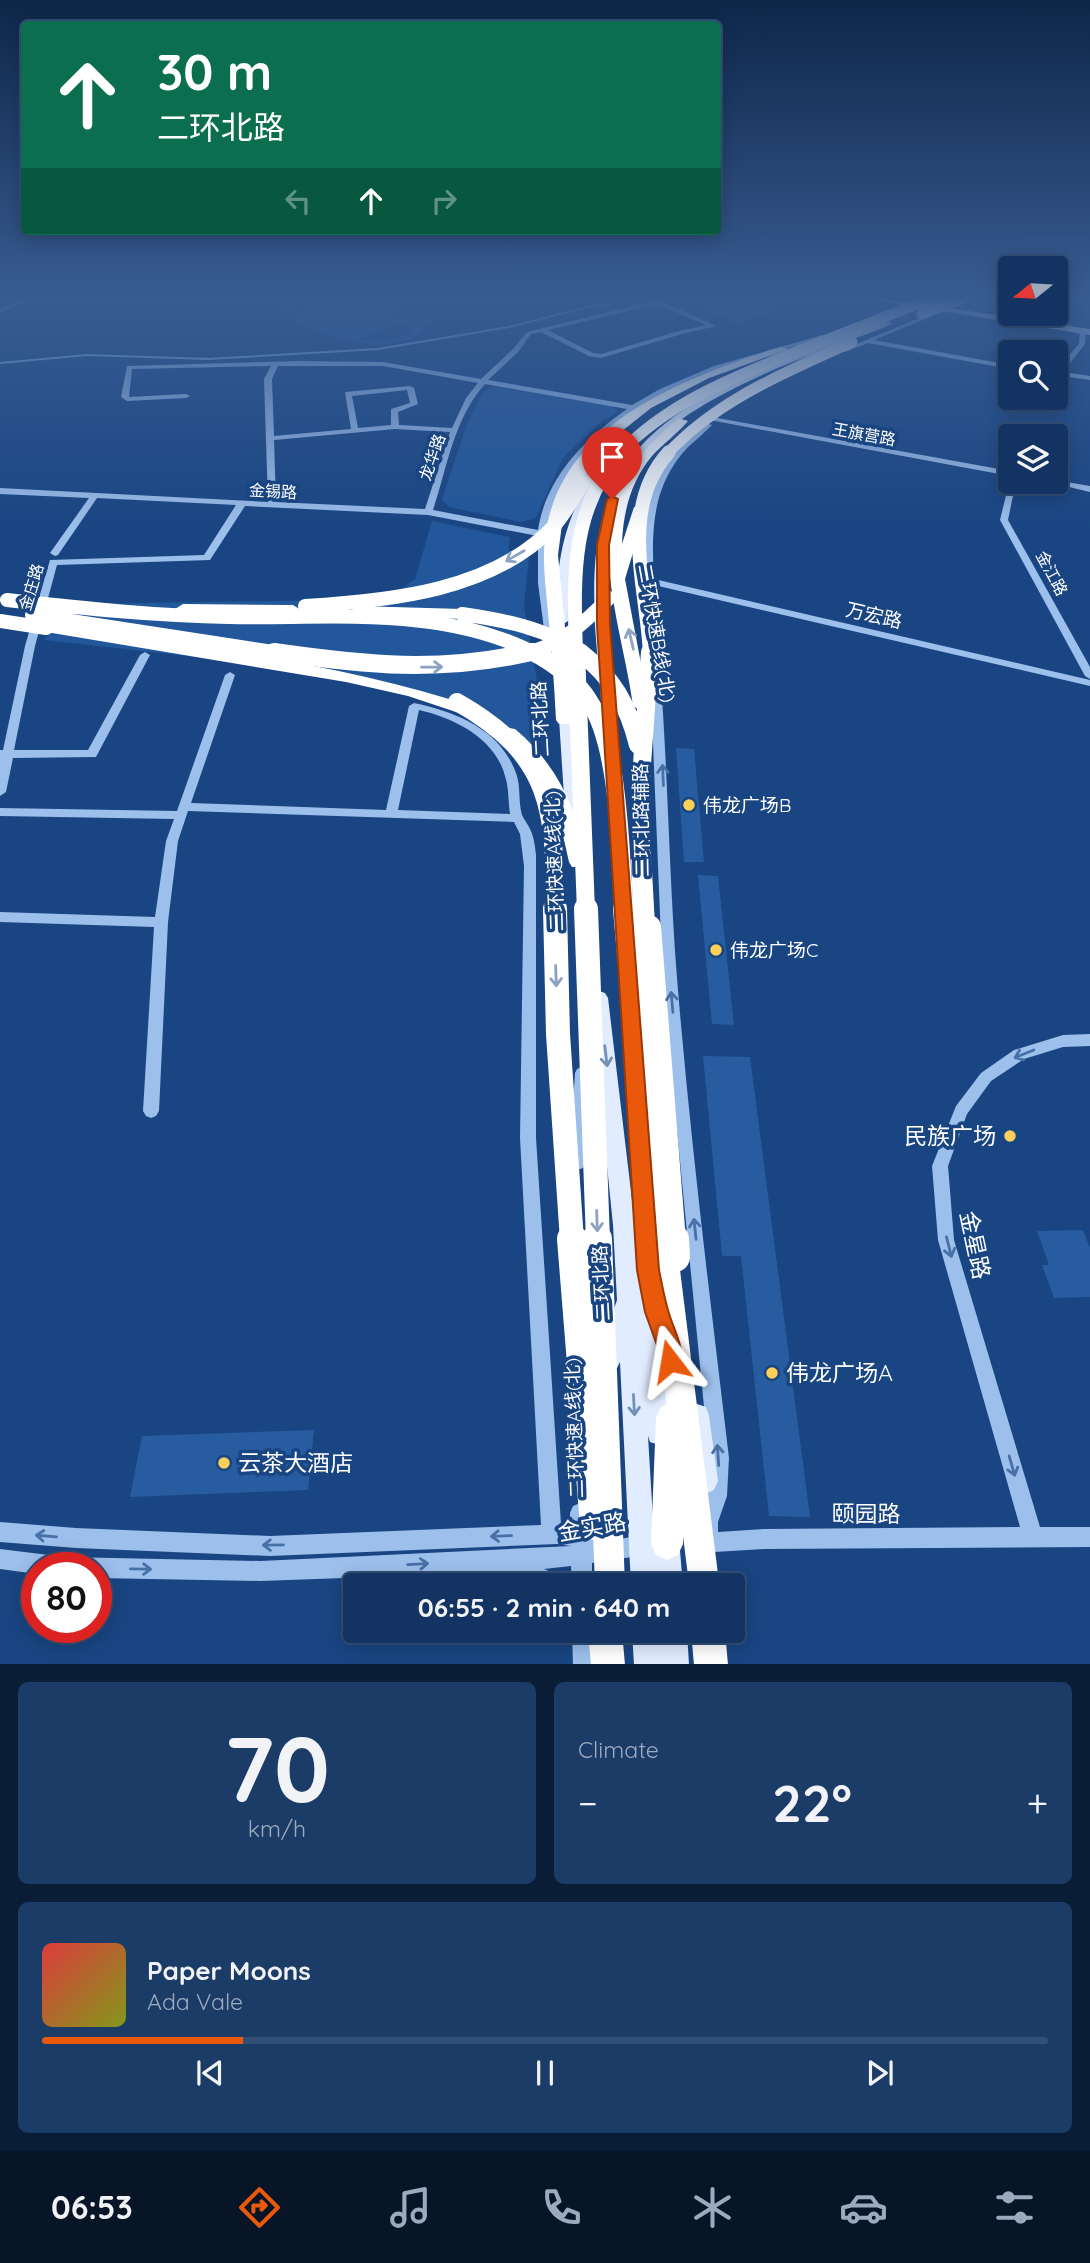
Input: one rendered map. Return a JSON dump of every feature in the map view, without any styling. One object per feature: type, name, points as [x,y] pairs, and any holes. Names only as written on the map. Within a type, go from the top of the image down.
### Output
[{"type":"highway","points":[[565,720],[551,556],[554,522],[562,497],[578,471],[600,445],[655,401],[705,376]]},
{"type":"highway","points":[[142,609],[340,604],[419,591],[480,573],[518,555],[544,536],[563,515],[601,456],[642,418],[700,384],[720,376]]},
{"type":"highway","name":"二环快速A线(北)","points":[[610,1573],[573,579],[578,527],[592,492],[608,466],[630,442],[663,415],[737,376]]},
{"type":"highway","name":"二环快速B线(北)","points":[[706,1573],[653,999],[641,696],[614,566],[615,528],[622,498],[635,471],[653,448],[682,421],[739,388],[767,376]]},
{"type":"highway","points":[[291,654],[389,666],[454,666],[516,656],[562,639],[586,625],[610,598],[623,567],[643,500],[664,457],[706,417],[779,376]]},
{"type":"highway","points":[[640,794],[650,659],[639,545],[643,500]]},
{"type":"highway","points":[[2,603],[197,616],[400,619],[452,624],[500,637],[537,653],[569,676],[588,698],[603,723],[611,755],[638,1057],[705,1573]]},
{"type":"highway","points":[[2,603],[142,609],[439,612],[494,618],[533,629],[582,652],[601,668],[617,687],[629,710],[637,738],[640,794],[645,942],[646,1270],[670,1348],[671,1470],[654,1544]]},
{"type":"highway","points":[[2,603],[291,654],[385,674],[457,702],[486,720],[515,745],[532,766],[543,789],[550,816],[553,848],[560,1072],[599,1573]]},
{"type":"highway","points":[[0,621],[382,685],[442,701],[488,720],[523,744],[549,774],[567,813],[585,898]]},
{"type":"highway","points":[[607,1643],[610,1664]]},
{"type":"highway","points":[[610,1664],[611,1643]]},
{"type":"highway","points":[[709,1643],[711,1664]]},
{"type":"main road","name":"二环北路","points":[[665,1573],[654,1544],[646,1270],[612,1107],[570,796],[562,615],[565,550],[571,524],[588,491],[622,453],[670,416],[728,384],[750,376]]},
{"type":"main road","name":"二环北路","points":[[647,1573],[654,1544],[646,1270],[603,625],[601,582],[605,529],[612,499],[624,474],[642,450],[664,428],[693,407],[757,376]]},
{"type":"main road","points":[[580,1499],[585,1445],[623,1311],[646,1270]]},
{"type":"main road","points":[[670,1348],[698,1421],[709,1532]]},
{"type":"main road","points":[[647,1643],[648,1664]]},
{"type":"main road","points":[[674,1643],[675,1664]]},
{"type":"street","points":[[128,376],[127,399],[186,396]]},
{"type":"street","points":[[270,376],[272,504]]},
{"type":"street","points":[[447,376],[635,408]]},
{"type":"street","name":"龙华路","points":[[428,512],[470,398],[489,376]]},
{"type":"street","name":"二环北路辅路","points":[[565,720],[545,598],[543,534],[552,499],[571,465],[599,436],[635,408],[670,387],[696,376]]},
{"type":"street","name":"二环北路辅路","points":[[707,1573],[709,1532],[717,1496],[719,1458],[672,1003],[662,743],[650,581],[650,516],[657,483],[683,447],[715,419],[787,376]]},
{"type":"street","points":[[355,430],[348,394],[410,388],[414,404],[394,411],[395,426]]},
{"type":"street","name":"王旗营路","points":[[715,419],[998,472]]},
{"type":"street","points":[[272,438],[395,426],[456,430]]},
{"type":"street","points":[[1068,485],[1090,489]]},
{"type":"street","name":"金锡路","points":[[0,491],[94,498],[428,512],[543,534]]},
{"type":"street","name":"金江路","points":[[1009,494],[1004,520],[1090,676]]},
{"type":"street","points":[[55,553],[94,498]]},
{"type":"street","name":"金庄路","points":[[0,792],[4,754],[53,562],[207,558],[242,503]]},
{"type":"street","name":"万宏路","points":[[650,581],[1090,683]]},
{"type":"street","points":[[4,754],[92,754],[145,655]]},
{"type":"street","points":[[151,1111],[161,922],[172,841],[230,675]]},
{"type":"street","points":[[391,814],[414,706],[444,712],[467,724],[491,743],[504,758],[510,772],[517,818],[524,825],[530,870],[528,1138],[552,1534]]},
{"type":"street","points":[[0,813],[183,811],[517,818]]},
{"type":"street","points":[[582,1573],[575,1238],[587,987],[585,898]]},
{"type":"street","points":[[0,917],[161,922]]},
{"type":"street","name":"金星路","points":[[1033,1538],[946,1240],[940,1166],[961,1111],[986,1077],[1019,1054],[1063,1041],[1090,1040]]},
{"type":"street","name":"金实路","points":[[0,1532],[270,1546],[552,1534],[581,1545],[654,1544]]},
{"type":"street","name":"颐园路","points":[[654,1544],[709,1532],[1090,1537]]},
{"type":"street","name":"金实路","points":[[0,1559],[65,1567],[261,1572],[558,1558],[581,1545]]},
{"type":"street","points":[[341,1568],[358,1573]]},
{"type":"street","points":[[583,1643],[584,1664]]},
{"type":"street","points":[[719,1643],[721,1664]]},
{"type":"shaded area","points":[[495,386],[610,404],[618,412],[601,422],[563,458],[536,518],[521,522],[449,507],[442,499],[467,424],[483,392]]},
{"type":"shaded area","points":[[432,521],[510,537],[508,555],[529,557],[524,606],[540,697],[542,731],[535,760],[482,725],[412,691],[340,673],[44,640],[73,604],[340,600],[397,592],[415,579]]},
{"type":"building","name":"伟龙广场B","points":[[676,748],[694,749],[704,862],[684,862]]},
{"type":"building","name":"伟龙广场C","points":[[698,875],[718,876],[734,1025],[712,1024]]},
{"type":"building","name":"伟龙广场A","points":[[703,1056],[750,1057],[810,1517],[769,1516],[741,1256],[722,1256]]},
{"type":"building","points":[[1083,1230],[1090,1248],[1090,1297],[1054,1298],[1042,1265],[1049,1265],[1037,1231]]},
{"type":"building","name":"云茶大酒店","points":[[314,1430],[308,1490],[130,1497],[142,1436]]},
{"type":"place","name":"伟龙广场B","points":[[689,805]]},
{"type":"place","name":"伟龙广场C","points":[[716,950]]},
{"type":"place","name":"民族广场","points":[[1010,1136]]},
{"type":"place","name":"伟龙广场A","points":[[772,1373]]},
{"type":"place","name":"云茶大酒店","points":[[224,1463]]},
{"type":"route","points":[[612,499],[603,545],[603,625],[648,1270],[657,1312],[670,1348],[670,1361]]}]
